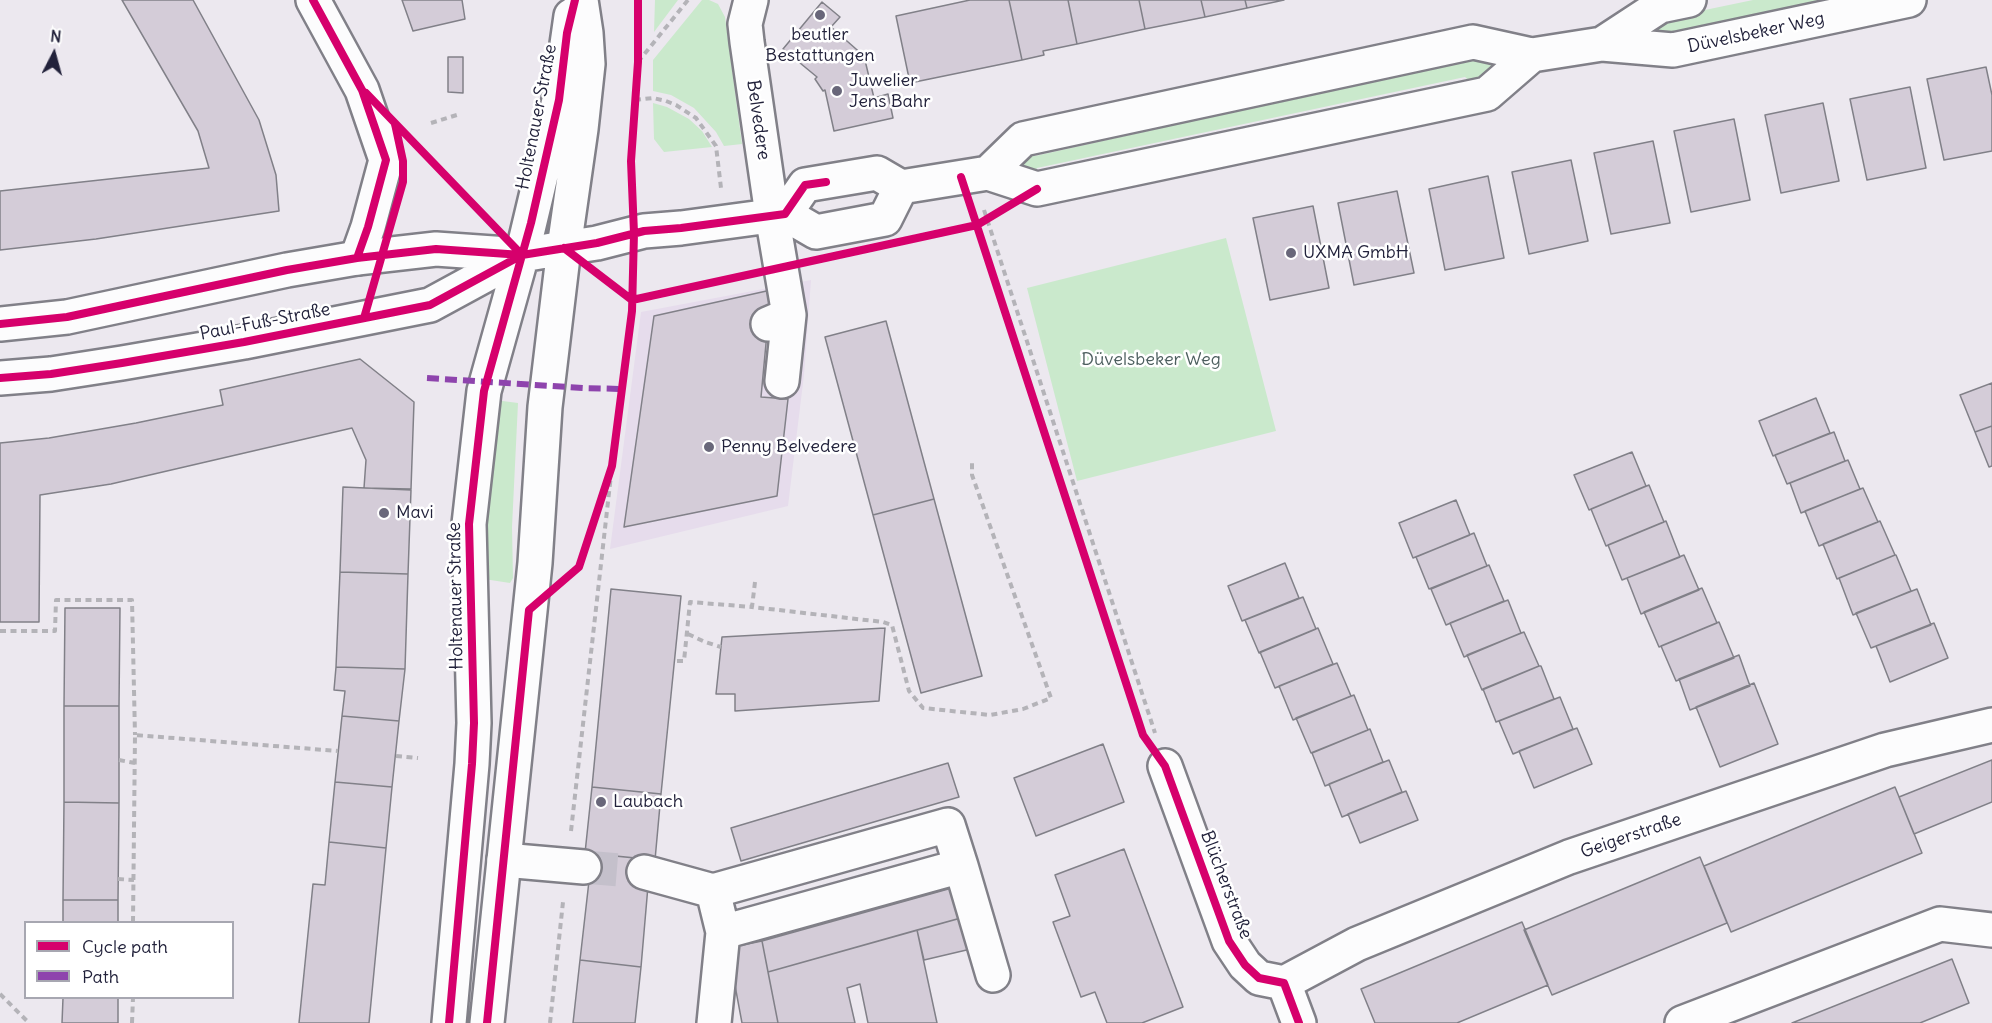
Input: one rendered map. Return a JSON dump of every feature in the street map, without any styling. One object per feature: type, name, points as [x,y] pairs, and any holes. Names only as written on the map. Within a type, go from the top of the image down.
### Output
[{"type":"street","points":[[313,0],[362,90],[386,160],[357,258]]},
{"type":"street","name":"Holtenauer Straße","points":[[449,1023],[472,764],[474,723],[469,524],[484,391],[522,255],[559,100],[567,33],[575,0]]},
{"type":"street","name":"Holtenauer Straße","points":[[487,1023],[535,563],[545,407],[588,64],[581,0]]},
{"type":"street","name":"Düvelsbeker Weg","points":[[1602,44],[1660,6],[1689,0]]},
{"type":"street","name":"Düvelsbeker Weg","points":[[974,175],[1023,139],[1473,42],[1532,55],[1602,44],[1673,50],[1909,0]]},
{"type":"street","name":"Belvedere","points":[[748,12],[778,215],[778,319],[782,381]]},
{"type":"street","points":[[778,215],[805,185],[877,173],[901,187],[974,175],[1037,189],[1487,94],[1532,55]]},
{"type":"street","points":[[564,248],[597,243],[633,245],[656,241],[681,228],[778,215],[816,232],[885,219],[901,187]]},
{"type":"street","name":"Paul-Fuß-Straße","points":[[0,324],[68,317],[286,270],[357,258],[435,249],[522,255],[564,248]]},
{"type":"street","name":"Paul-Fuß-Straße","points":[[0,378],[51,374],[122,363],[244,342],[430,305],[522,255]]},
{"type":"street","name":"Geigerstraße","points":[[1284,983],[1357,944],[1569,857],[1886,750],[1992,725]]},
{"type":"street","name":"Blücherstraße","points":[[1165,766],[1229,941],[1245,965],[1259,978],[1284,983]]},
{"type":"street","points":[[644,872],[713,891],[948,825],[993,975]]},
{"type":"street","points":[[504,860],[576,866]]},
{"type":"street","points":[[723,932],[961,866]]},
{"type":"street","points":[[713,891],[723,932],[714,1023]]},
{"type":"street","points":[[1682,1023],[1940,924],[1992,930]]},
{"type":"street","points":[[1284,983],[1299,1023]]},
{"type":"path","points":[[638,62],[688,0]]},
{"type":"path","points":[[635,100],[653,98],[676,105],[696,118],[704,127],[716,146],[724,222]]},
{"type":"path","points":[[431,123],[460,114]]},
{"type":"path","points":[[974,175],[1165,766]]},
{"type":"path","points":[[974,175],[977,225],[1037,189]]},
{"type":"path","points":[[677,661],[684,662],[690,602],[752,608],[883,622],[892,625],[909,691],[923,708],[990,715],[1023,709],[1051,698],[972,475],[972,459]]},
{"type":"path","points":[[597,511],[612,466]]},
{"type":"path","points":[[550,1023],[576,866],[612,466]]},
{"type":"path","points":[[752,608],[755,582]]},
{"type":"path","points":[[0,631],[55,631],[56,600],[132,600],[135,735],[133,921]]},
{"type":"path","points":[[688,634],[721,646]]},
{"type":"path","points":[[135,735],[338,751]]},
{"type":"path","points":[[396,756],[418,758]]},
{"type":"path","points":[[119,760],[135,763]]},
{"type":"path","points":[[118,879],[134,880]]},
{"type":"path","points":[[0,994],[29,1023]]},
{"type":"path","points":[[132,1023],[133,999]]},
{"type":"shaded area","name":"Penny Belvedere","points":[[811,280],[804,375],[788,506],[610,549],[641,312]]},
{"type":"green space","points":[[655,0],[678,0],[654,32]]},
{"type":"green space","points":[[702,0],[718,4],[725,17],[742,144],[724,146],[716,132],[694,108],[671,95],[653,91],[653,60]]},
{"type":"green space","points":[[1753,0],[1833,0],[1679,31],[1678,41],[1636,29],[1676,16]]},
{"type":"green space","points":[[1469,54],[1499,64],[1474,85],[1465,77],[1037,168],[1035,174],[1011,165],[1030,152],[1035,156],[1462,61]]},
{"type":"green space","points":[[653,103],[667,107],[689,119],[702,131],[712,147],[664,152],[654,139]]},
{"type":"green space","name":"Düvelsbeker Weg","points":[[1226,238],[1276,431],[1077,481],[1027,288]]},
{"type":"green space","points":[[487,399],[518,403],[512,527],[513,578],[510,583],[484,579]]},
{"type":"building","points":[[122,0],[193,0],[259,120],[276,175],[279,211],[96,239],[0,250],[0,191],[209,168],[198,131]]},
{"type":"building","points":[[402,0],[462,0],[465,19],[413,31]]},
{"type":"building","points":[[970,0],[1009,0],[1022,60],[910,83],[896,16]]},
{"type":"building","points":[[1009,0],[1068,0],[1077,44],[1043,51],[1044,55],[1022,60]]},
{"type":"building","points":[[1068,0],[1139,0],[1145,29],[1077,44]]},
{"type":"building","points":[[1139,0],[1201,0],[1205,17],[1145,29]]},
{"type":"building","points":[[1201,0],[1245,0],[1247,8],[1205,17]]},
{"type":"building","points":[[1245,0],[1284,0],[1247,8]]},
{"type":"building","points":[[822,2],[840,17],[831,27],[864,56],[874,98],[888,94],[893,118],[834,131],[825,90],[823,91],[815,79],[817,77],[783,49]]},
{"type":"building","points":[[448,57],[463,57],[463,93],[448,92]]},
{"type":"building","points":[[1986,67],[1992,95],[1992,151],[1944,160],[1927,79]]},
{"type":"building","points":[[1910,87],[1926,168],[1867,180],[1850,99]]},
{"type":"building","points":[[1823,103],[1839,181],[1781,193],[1765,115]]},
{"type":"building","points":[[1734,119],[1750,200],[1691,212],[1674,131]]},
{"type":"building","points":[[1653,141],[1670,223],[1611,234],[1594,153]]},
{"type":"building","points":[[1571,160],[1588,241],[1529,254],[1512,172]]},
{"type":"building","points":[[1488,176],[1504,258],[1445,270],[1429,189]]},
{"type":"building","points":[[1397,191],[1414,273],[1354,285],[1338,203]]},
{"type":"building","name":"UXMA GmbH","points":[[1313,206],[1329,288],[1270,300],[1253,218]]},
{"type":"building","name":"Penny Belvedere","points":[[771,290],[761,397],[788,399],[777,496],[624,527],[654,316]]},
{"type":"building","points":[[886,321],[934,499],[873,515],[825,337]]},
{"type":"building","points":[[360,359],[414,402],[411,489],[364,488],[366,460],[352,428],[111,484],[40,495],[39,622],[0,622],[0,443],[49,438],[223,405],[220,390]]},
{"type":"building","points":[[1992,383],[1992,426],[1975,432],[1960,395]]},
{"type":"building","points":[[1816,398],[1830,433],[1773,456],[1759,421]]},
{"type":"building","points":[[1992,426],[1992,466],[1989,467],[1975,432]]},
{"type":"building","points":[[1834,432],[1845,461],[1787,484],[1775,455]]},
{"type":"building","points":[[1632,452],[1646,486],[1589,510],[1574,475]]},
{"type":"building","points":[[1848,460],[1860,489],[1801,513],[1790,483]]},
{"type":"building","points":[[1649,485],[1664,522],[1606,546],[1591,509]]},
{"type":"building","points":[[343,487],[411,490],[408,574],[340,572]]},
{"type":"building","points":[[1863,488],[1878,522],[1819,546],[1805,511]]},
{"type":"building","points":[[934,499],[982,676],[921,693],[873,515]]},
{"type":"building","points":[[1456,500],[1470,535],[1413,558],[1399,523]]},
{"type":"building","points":[[1666,521],[1680,557],[1622,580],[1608,545]]},
{"type":"building","points":[[1880,521],[1895,555],[1837,579],[1823,544]]},
{"type":"building","points":[[1474,533],[1487,566],[1429,589],[1416,557]]},
{"type":"building","points":[[1684,555],[1699,590],[1641,614],[1627,578]]},
{"type":"building","points":[[1896,555],[1911,591],[1853,615],[1839,578]]},
{"type":"building","points":[[1285,563],[1299,598],[1242,621],[1228,586]]},
{"type":"building","points":[[1489,565],[1504,601],[1446,625],[1431,589]]},
{"type":"building","points":[[340,572],[408,574],[405,669],[336,667]]},
{"type":"building","points":[[1702,588],[1717,623],[1659,647],[1644,612]]},
{"type":"building","points":[[611,589],[681,596],[661,794],[592,787]]},
{"type":"building","points":[[1917,589],[1931,625],[1871,648],[1856,613]]},
{"type":"building","points":[[1303,597],[1316,629],[1259,653],[1245,620]]},
{"type":"building","points":[[1508,600],[1521,633],[1464,657],[1450,623]]},
{"type":"building","points":[[65,608],[120,608],[119,706],[64,706]]},
{"type":"building","points":[[1719,622],[1734,658],[1676,681],[1661,646]]},
{"type":"building","points":[[1934,623],[1948,658],[1890,682],[1876,646]]},
{"type":"building","points":[[885,628],[879,701],[735,711],[735,694],[716,694],[722,637]]},
{"type":"building","points":[[1318,628],[1333,664],[1275,688],[1260,652]]},
{"type":"building","points":[[1524,632],[1539,666],[1482,690],[1467,655]]},
{"type":"building","points":[[1739,655],[1750,686],[1690,710],[1679,679]]},
{"type":"building","points":[[1337,663],[1351,696],[1293,720],[1279,686]]},
{"type":"building","points":[[1541,666],[1554,699],[1496,722],[1483,689]]},
{"type":"building","points":[[336,667],[405,669],[399,721],[342,716],[345,691],[334,690]]},
{"type":"building","points":[[1754,683],[1778,744],[1720,767],[1696,707]]},
{"type":"building","points":[[1354,695],[1368,730],[1311,753],[1296,718]]},
{"type":"building","points":[[1560,697],[1573,729],[1513,754],[1499,721]]},
{"type":"building","points":[[64,706],[119,706],[119,803],[64,802]]},
{"type":"building","points":[[342,716],[399,721],[392,787],[335,782]]},
{"type":"building","points":[[1577,728],[1592,764],[1534,788],[1519,751]]},
{"type":"building","points":[[1370,729],[1383,762],[1325,786],[1312,753]]},
{"type":"building","points":[[1103,744],[1124,802],[1036,836],[1014,778]]},
{"type":"building","points":[[1389,760],[1402,792],[1342,817],[1329,784]]},
{"type":"building","points":[[1992,760],[1992,802],[1914,834],[1899,797]]},
{"type":"building","points":[[948,763],[959,797],[741,861],[731,828]]},
{"type":"building","points":[[335,782],[392,787],[386,848],[329,842]]},
{"type":"building","points":[[592,787],[661,794],[655,860],[585,853]]},
{"type":"building","points":[[1895,787],[1922,853],[1731,932],[1704,866]]},
{"type":"building","points":[[1406,791],[1418,820],[1360,843],[1348,814]]},
{"type":"building","points":[[64,802],[119,803],[118,900],[63,900]]},
{"type":"building","points":[[329,842],[386,848],[369,1023],[299,1023],[313,884],[325,885]]},
{"type":"building","points":[[1124,849],[1183,1007],[1142,1023],[1107,1023],[1095,992],[1081,997],[1053,922],[1070,916],[1055,875]]},
{"type":"building","points":[[585,853],[646,859],[648,886],[641,967],[580,960],[589,881]]},
{"type":"building","points":[[1700,857],[1727,923],[1552,995],[1524,930]]},
{"type":"building","points":[[959,886],[968,916],[768,972],[762,941]]},
{"type":"building","points":[[63,900],[118,900],[118,921],[63,921]]},
{"type":"building","points":[[968,916],[975,948],[924,960],[917,930]]},
{"type":"building","points":[[1522,922],[1548,985],[1457,1023],[1375,1023],[1361,989]]},
{"type":"building","points":[[917,930],[937,1023],[868,1023],[860,984],[847,988],[855,1023],[778,1023],[768,972]]},
{"type":"building","points":[[762,941],[778,1023],[742,1023],[728,948]]},
{"type":"building","points":[[1952,959],[1969,1003],[1920,1023],[1792,1023]]},
{"type":"building","points":[[580,960],[641,967],[635,1023],[573,1023]]},
{"type":"building","points":[[63,999],[118,999],[118,1023],[62,1023]]},
{"type":"tunnel","points":[[584,867],[644,872]]},
{"type":"marked path","points":[[427,378],[621,389]]},
{"type":"cycle path","points":[[313,0],[362,90],[386,160],[357,258]]},
{"type":"cycle path","points":[[449,1023],[472,764],[474,723],[469,524],[484,391],[531,223],[559,100],[567,33],[575,0]]},
{"type":"cycle path","points":[[487,1023],[529,610],[579,567],[612,466],[632,311],[634,233],[631,161],[638,62],[638,0]]},
{"type":"cycle path","points":[[366,93],[522,255]]},
{"type":"cycle path","points":[[364,318],[403,182],[403,161],[395,124]]},
{"type":"cycle path","points":[[961,177],[1143,735],[1165,766],[1229,941],[1245,965],[1259,978],[1284,983],[1299,1023]]},
{"type":"cycle path","points":[[0,324],[67,317],[287,270],[357,258],[436,249],[522,255],[597,243],[644,231],[785,214],[805,185],[826,182]]},
{"type":"cycle path","points":[[632,300],[977,225],[1037,189]]},
{"type":"cycle path","points":[[564,248],[632,300]]},
{"type":"cycle path","points":[[0,378],[51,374],[122,363],[244,342],[430,305],[522,255]]},
{"type":"place","name":"beutler Bestattungen","points":[[820,15]]},
{"type":"place","name":"Juwelier Jens Bahr","points":[[837,91]]},
{"type":"place","name":"UXMA GmbH","points":[[1291,253]]},
{"type":"place","name":"Penny Belvedere","points":[[709,447]]},
{"type":"place","name":"Mavi","points":[[384,513]]},
{"type":"place","name":"Laubach","points":[[601,802]]}]
